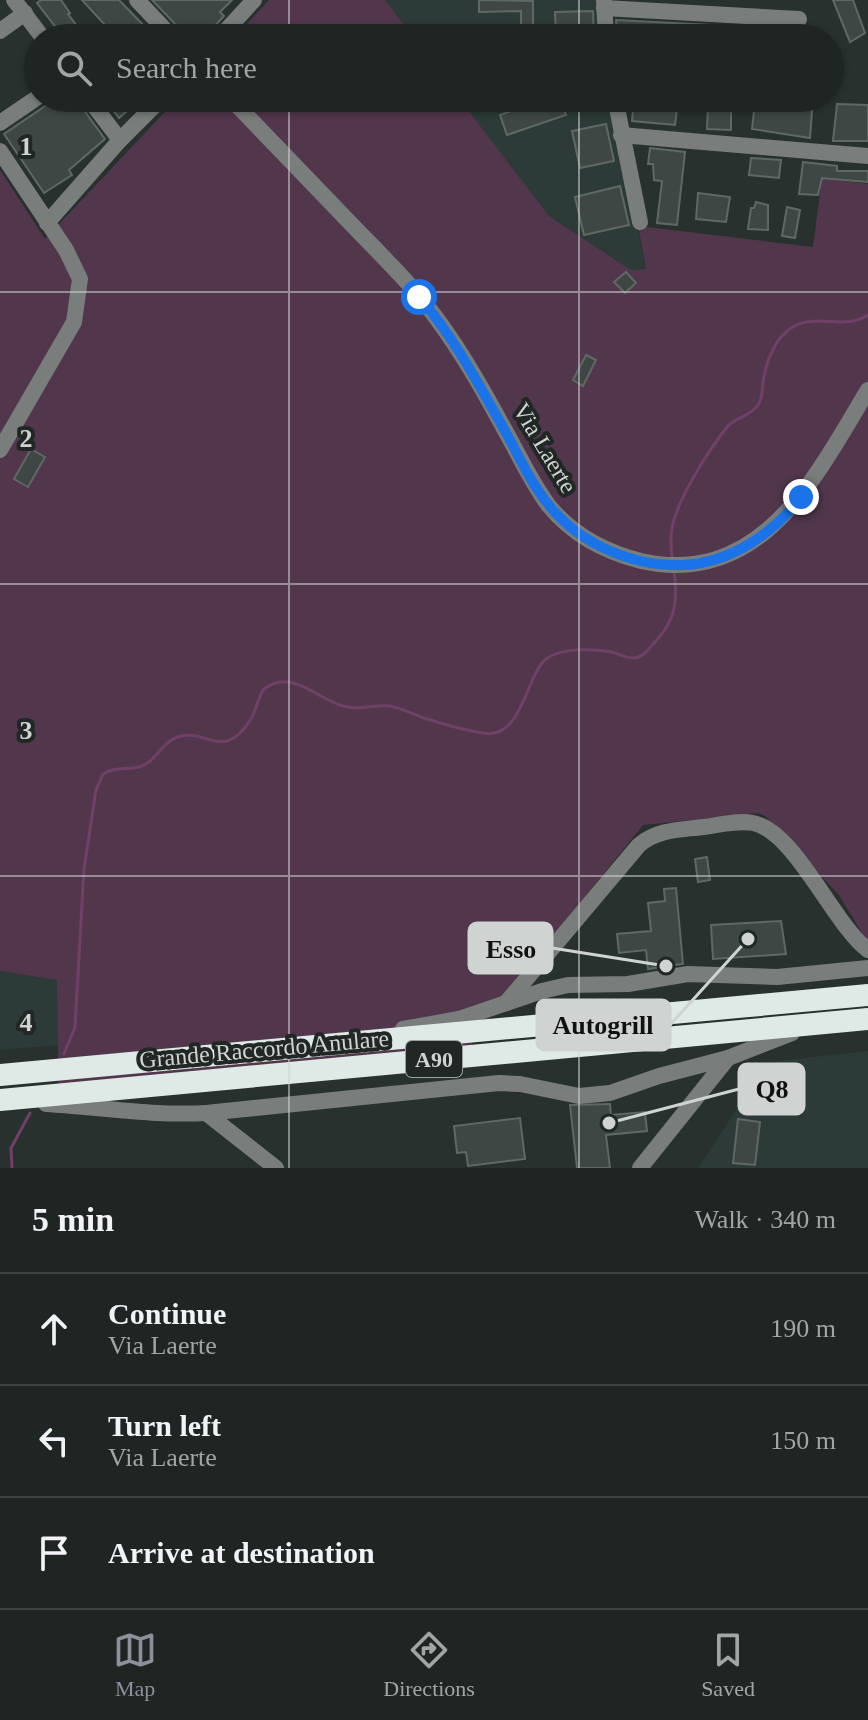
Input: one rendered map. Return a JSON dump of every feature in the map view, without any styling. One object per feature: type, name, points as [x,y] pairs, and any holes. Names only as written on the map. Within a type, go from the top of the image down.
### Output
[{"type":"highway","name":"Grande Raccordo Anulare","points":[[0,1075],[868,995]]},
{"type":"highway","name":"Grande Raccordo Anulare","points":[[0,1101],[868,1019]]},
{"type":"street","points":[[137,0],[160,24]]},
{"type":"street","points":[[232,24],[254,0]]},
{"type":"street","points":[[605,24],[604,4],[799,19]]},
{"type":"street","points":[[0,31],[19,7],[32,24]]},
{"type":"street","points":[[0,123],[24,107]]},
{"type":"street","points":[[99,112],[120,140]]},
{"type":"street","points":[[47,223],[148,112]]},
{"type":"street","name":"Via Laerte","points":[[243,112],[427,305],[460,352],[525,470],[555,512],[594,543],[613,552],[653,563],[690,564],[730,554],[779,522],[819,471],[868,390]]},
{"type":"street","points":[[617,112],[640,222]]},
{"type":"street","points":[[621,135],[868,156]]},
{"type":"street","points":[[0,151],[66,250],[80,279],[74,322],[0,450]]},
{"type":"street","points":[[505,1004],[637,848],[650,836],[661,832],[743,822],[763,826],[781,841],[852,935],[868,950]]},
{"type":"street","points":[[343,1043],[459,1019],[542,991],[573,985],[628,984],[688,974],[777,977],[868,968]]},
{"type":"street","points":[[0,1101],[102,1106],[160,1115],[499,1083],[573,1095],[593,1095],[617,1092],[832,1022]]},
{"type":"street","points":[[640,1168],[728,1058]]},
{"type":"street","points":[[206,1113],[276,1168]]},
{"type":"shaded area","points":[[269,0],[385,0],[403,24],[247,24]]},
{"type":"shaded area","points":[[385,0],[596,0],[599,24],[403,24]]},
{"type":"shaded area","points":[[165,112],[470,112],[549,216],[631,270],[646,269],[638,226],[813,247],[822,178],[868,184],[868,943],[839,895],[765,816],[758,813],[643,825],[502,999],[463,1057],[59,1104],[57,980],[0,971],[0,170],[45,239]]},
{"type":"shaded area","points":[[470,112],[612,112],[646,269],[631,270],[549,216]]},
{"type":"shaded area","points":[[0,971],[57,980],[60,1045],[0,1050]]},
{"type":"shaded area","points":[[868,1051],[868,1168],[698,1168],[768,1062]]},
{"type":"building","points":[[41,0],[61,0],[76,24],[53,24],[37,3]]},
{"type":"building","points":[[82,0],[119,0],[142,24],[104,24]]},
{"type":"building","points":[[152,0],[232,0],[220,12],[224,16],[217,24],[175,24]]},
{"type":"building","points":[[479,0],[533,1],[533,24],[521,24],[521,11],[479,12]]},
{"type":"building","points":[[833,0],[853,0],[865,33],[850,42]]},
{"type":"building","points":[[593,11],[593,24],[555,24],[555,12]]},
{"type":"building","points":[[616,20],[692,24],[616,24]]},
{"type":"building","points":[[844,104],[868,105],[868,141],[833,141],[836,112],[844,112]]},
{"type":"building","points":[[36,112],[85,112],[105,139],[69,170],[72,175],[44,193],[4,134]]},
{"type":"building","points":[[509,112],[565,112],[566,115],[507,135],[500,115]]},
{"type":"building","points":[[633,112],[677,112],[675,125],[632,121]]},
{"type":"building","points":[[708,112],[731,112],[731,130],[707,129]]},
{"type":"building","points":[[754,112],[812,112],[810,138],[752,129]]},
{"type":"building","points":[[606,124],[614,161],[580,168],[572,131]]},
{"type":"building","points":[[650,148],[685,152],[677,225],[657,223],[662,181],[654,180],[653,164],[648,164]]},
{"type":"building","points":[[751,158],[781,160],[779,178],[749,175]]},
{"type":"building","points":[[803,162],[837,166],[837,171],[868,171],[868,182],[822,178],[818,195],[799,194]]},
{"type":"building","points":[[620,186],[629,225],[584,235],[575,197]]},
{"type":"building","points":[[698,193],[730,197],[726,222],[696,219]]},
{"type":"building","points":[[756,202],[768,205],[768,230],[748,229],[751,208]]},
{"type":"building","points":[[787,207],[800,210],[795,238],[782,236]]},
{"type":"building","points":[[626,272],[636,283],[625,293],[614,282]]},
{"type":"building","points":[[586,355],[596,360],[583,386],[573,380]]},
{"type":"building","points":[[31,449],[45,457],[28,487],[14,479]]},
{"type":"building","points":[[707,857],[710,880],[698,882],[695,859]]},
{"type":"building","points":[[676,888],[683,964],[648,969],[646,950],[619,953],[617,934],[651,931],[648,903],[665,901],[664,889]]},
{"type":"building","points":[[781,921],[786,954],[713,959],[711,925]]},
{"type":"building","points":[[610,1104],[611,1115],[645,1112],[647,1131],[606,1135],[610,1168],[577,1168],[570,1105]]},
{"type":"building","points":[[520,1118],[525,1159],[468,1166],[466,1152],[457,1153],[454,1126]]},
{"type":"building","points":[[738,1119],[760,1122],[755,1165],[733,1163]]},
{"type":"waterway","points":[[672,559],[672,528],[687,489],[728,426],[758,405],[769,359],[780,338],[791,328],[810,321],[849,322],[868,315]]},
{"type":"waterway","points":[[64,1054],[75,1027],[84,869],[96,790],[103,774],[144,765],[168,742],[184,735],[222,742],[231,740],[251,719],[263,690],[284,682],[347,707],[390,706],[461,729],[496,733],[515,717],[539,667],[553,655],[587,650],[612,652],[632,658],[646,652],[667,627],[674,610],[674,571]]},
{"type":"waterway","points":[[12,1168],[11,1148],[30,1113]]},
{"type":"place","name":"Autogrill","points":[[748,939]]},
{"type":"place","name":"Esso","points":[[666,966]]},
{"type":"place","name":"Q8","points":[[609,1123]]},
{"type":"route","points":[[419,297],[460,352],[544,499],[564,522],[594,543],[628,557],[660,564],[708,562],[735,552],[764,534],[801,497]]}]
